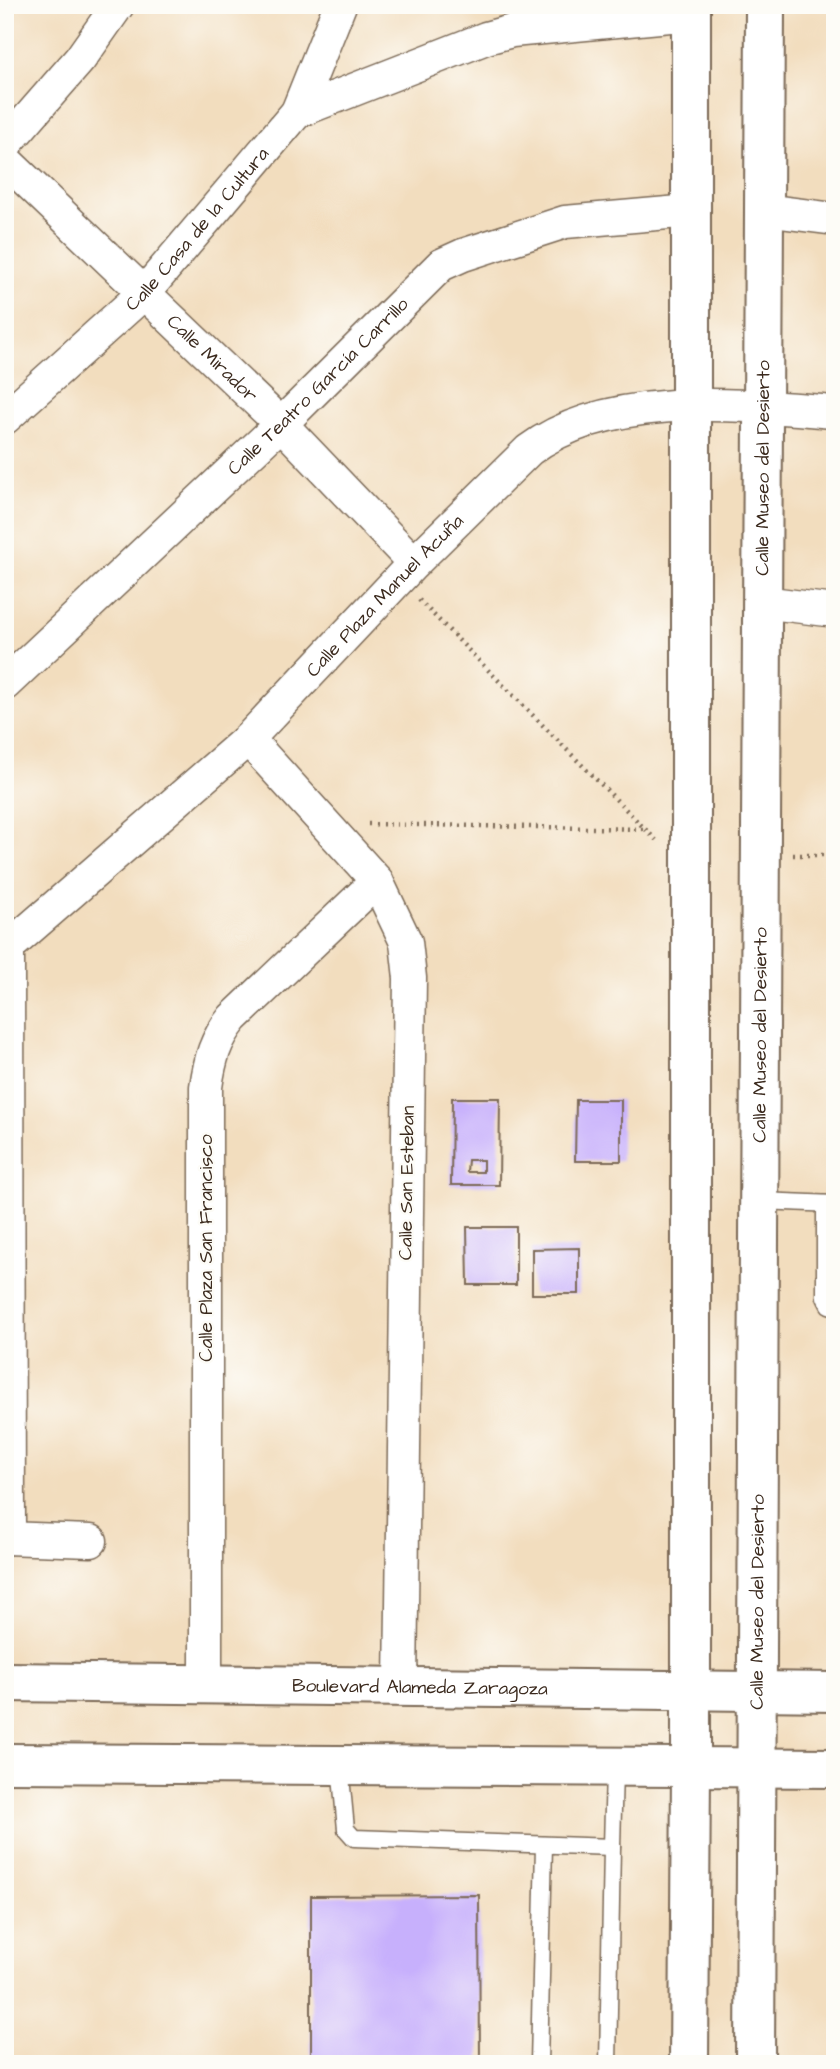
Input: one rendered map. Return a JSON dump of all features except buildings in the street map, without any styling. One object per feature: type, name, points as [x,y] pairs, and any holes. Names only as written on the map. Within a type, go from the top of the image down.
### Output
[{"type":"street","points":[[5,145],[80,59],[118,5]]},
{"type":"street","name":"Calle Casa de la Cultura","points":[[5,418],[144,293],[297,112],[340,5]]},
{"type":"street","name":"Calle Museo del Desierto","points":[[755,2064],[765,5]]},
{"type":"street","points":[[297,112],[486,38],[512,31],[691,10],[691,1769],[688,2064]]},
{"type":"street","name":"Calle Mirador","points":[[5,160],[281,424],[406,571]]},
{"type":"street","points":[[764,210],[835,219]]},
{"type":"street","name":"Calle Teatro García Carrillo","points":[[5,684],[281,424],[441,265],[463,255],[565,222],[691,211]]},
{"type":"street","name":"Calle Plaza Manuel Acuña","points":[[7,950],[248,738],[406,571],[529,450],[549,434],[594,418],[692,404],[835,412]]},
{"type":"street","points":[[762,602],[835,611]]},
{"type":"street","name":"Calle San Esteban","points":[[248,738],[377,881],[406,942],[410,978],[401,1685]]},
{"type":"street","name":"Calle Plaza San Francisco","points":[[206,1684],[206,1087],[210,1059],[218,1037],[233,1018],[377,881]]},
{"type":"street","points":[[7,950],[7,1538],[91,1541]]},
{"type":"street","name":"Boulevard Alameda Zaragoza","points":[[5,1682],[835,1692]]},
{"type":"street","points":[[5,1763],[614,1769],[835,1768]]},
{"type":"lane","points":[[760,1201],[830,1204],[825,1297],[829,1305],[835,1307]]},
{"type":"lane","points":[[340,1766],[346,1829],[354,1838],[612,1847]]},
{"type":"lane","points":[[608,2064],[614,1769]]},
{"type":"lane","points":[[540,2064],[544,1845]]},
{"type":"path","points":[[406,571],[691,880]]},
{"type":"path","points":[[325,823],[646,829]]}]
